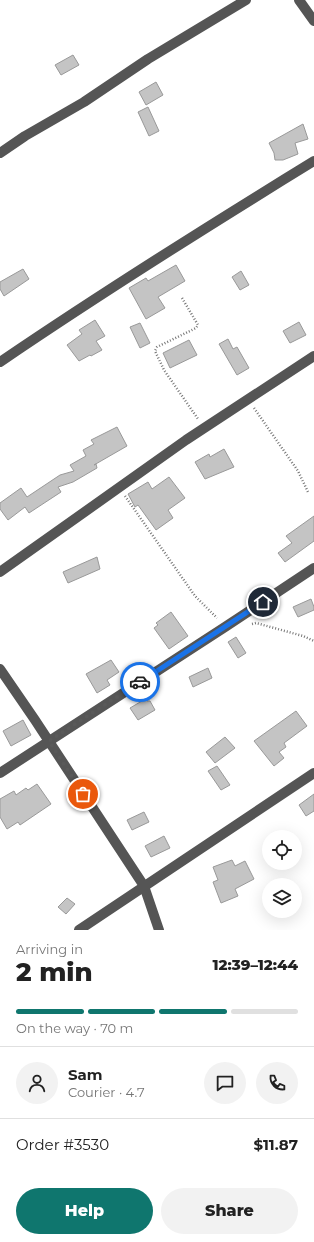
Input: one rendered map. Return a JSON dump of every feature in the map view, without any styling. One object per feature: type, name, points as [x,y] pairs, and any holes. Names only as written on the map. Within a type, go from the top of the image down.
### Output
[{"type":"street","points":[[0,153],[25,136],[84,102],[148,59],[246,0]]},
{"type":"street","points":[[300,0],[314,21]]},
{"type":"street","points":[[0,362],[51,327],[149,264],[314,161]]},
{"type":"street","points":[[0,572],[204,428],[314,356]]},
{"type":"street","points":[[0,562],[11,565]]},
{"type":"street","points":[[0,774],[314,568]]},
{"type":"street","points":[[0,669],[144,886],[159,930]]},
{"type":"street","points":[[79,930],[314,773]]},
{"type":"path","points":[[182,298],[198,325],[196,328],[157,347],[155,351],[164,370],[204,428]]},
{"type":"path","points":[[248,399],[298,472],[308,492]]},
{"type":"path","points":[[119,488],[195,596],[225,627]]},
{"type":"path","points":[[249,624],[256,623],[303,636],[314,641]]},
{"type":"building","points":[[73,55],[79,65],[61,75],[55,65]]},
{"type":"building","points":[[156,82],[163,95],[146,105],[139,92]]},
{"type":"building","points":[[148,107],[159,131],[149,136],[138,112]]},
{"type":"building","points":[[303,124],[308,139],[295,143],[298,154],[283,160],[275,160],[274,153],[269,143]]},
{"type":"building","points":[[176,265],[185,281],[158,297],[165,308],[146,319],[129,288],[146,278],[148,281]]},
{"type":"building","points":[[23,269],[29,279],[4,296],[0,289],[0,282]]},
{"type":"building","points":[[241,271],[249,285],[240,290],[232,277]]},
{"type":"building","points":[[95,320],[105,336],[96,341],[102,350],[79,361],[67,345],[82,334],[79,330]]},
{"type":"building","points":[[299,322],[306,335],[290,343],[283,331]]},
{"type":"building","points":[[140,323],[150,343],[140,348],[130,327]]},
{"type":"building","points":[[228,339],[233,349],[237,347],[249,368],[237,375],[219,344]]},
{"type":"building","points":[[189,340],[197,355],[170,368],[163,353]]},
{"type":"building","points":[[117,427],[127,446],[94,465],[96,464],[97,468],[73,482],[58,487],[61,492],[29,513],[25,507],[8,520],[0,509],[0,503],[21,488],[27,497],[60,475],[74,471],[70,465],[86,456],[83,450],[94,444],[91,440]]},
{"type":"building","points":[[224,449],[234,467],[205,479],[195,462],[209,454],[210,457]]},
{"type":"building","points":[[169,477],[185,498],[168,510],[173,518],[156,530],[138,505],[135,507],[128,494],[148,482],[152,489]]},
{"type":"building","points":[[314,516],[314,541],[285,562],[278,553],[292,543],[286,536]]},
{"type":"building","points":[[97,557],[100,569],[68,583],[63,572]]},
{"type":"building","points":[[311,599],[314,610],[298,617],[293,607]]},
{"type":"building","points":[[171,612],[188,636],[169,649],[154,628],[158,625],[156,623]]},
{"type":"building","points":[[236,637],[246,653],[238,658],[228,642]]},
{"type":"building","points":[[111,660],[119,672],[107,680],[110,685],[97,693],[86,674]]},
{"type":"building","points":[[208,668],[212,678],[193,687],[189,677]]},
{"type":"building","points":[[147,698],[147,701],[150,701],[155,710],[138,720],[130,708]]},
{"type":"building","points":[[296,711],[307,726],[284,743],[286,747],[279,752],[284,758],[274,766],[254,741]]},
{"type":"building","points":[[23,720],[31,735],[11,746],[3,731]]},
{"type":"building","points":[[225,737],[235,748],[215,763],[206,752]]},
{"type":"building","points":[[217,766],[230,785],[221,790],[208,771]]},
{"type":"building","points":[[37,784],[51,804],[20,825],[18,822],[7,829],[0,817],[0,799],[14,791],[16,795],[26,788],[28,790]]},
{"type":"building","points":[[314,794],[314,811],[306,816],[299,805]]},
{"type":"building","points":[[144,812],[149,822],[132,830],[127,820]]},
{"type":"building","points":[[164,836],[170,848],[151,857],[145,846]]},
{"type":"building","points":[[232,860],[235,866],[245,861],[254,879],[235,889],[238,896],[221,903],[213,882],[218,880],[213,867]]},
{"type":"building","points":[[67,898],[75,904],[66,914],[58,907]]},
{"type":"way so far","points":[[83,794],[49,741],[140,682]]},
{"type":"route","points":[[140,682],[263,602]]}]
